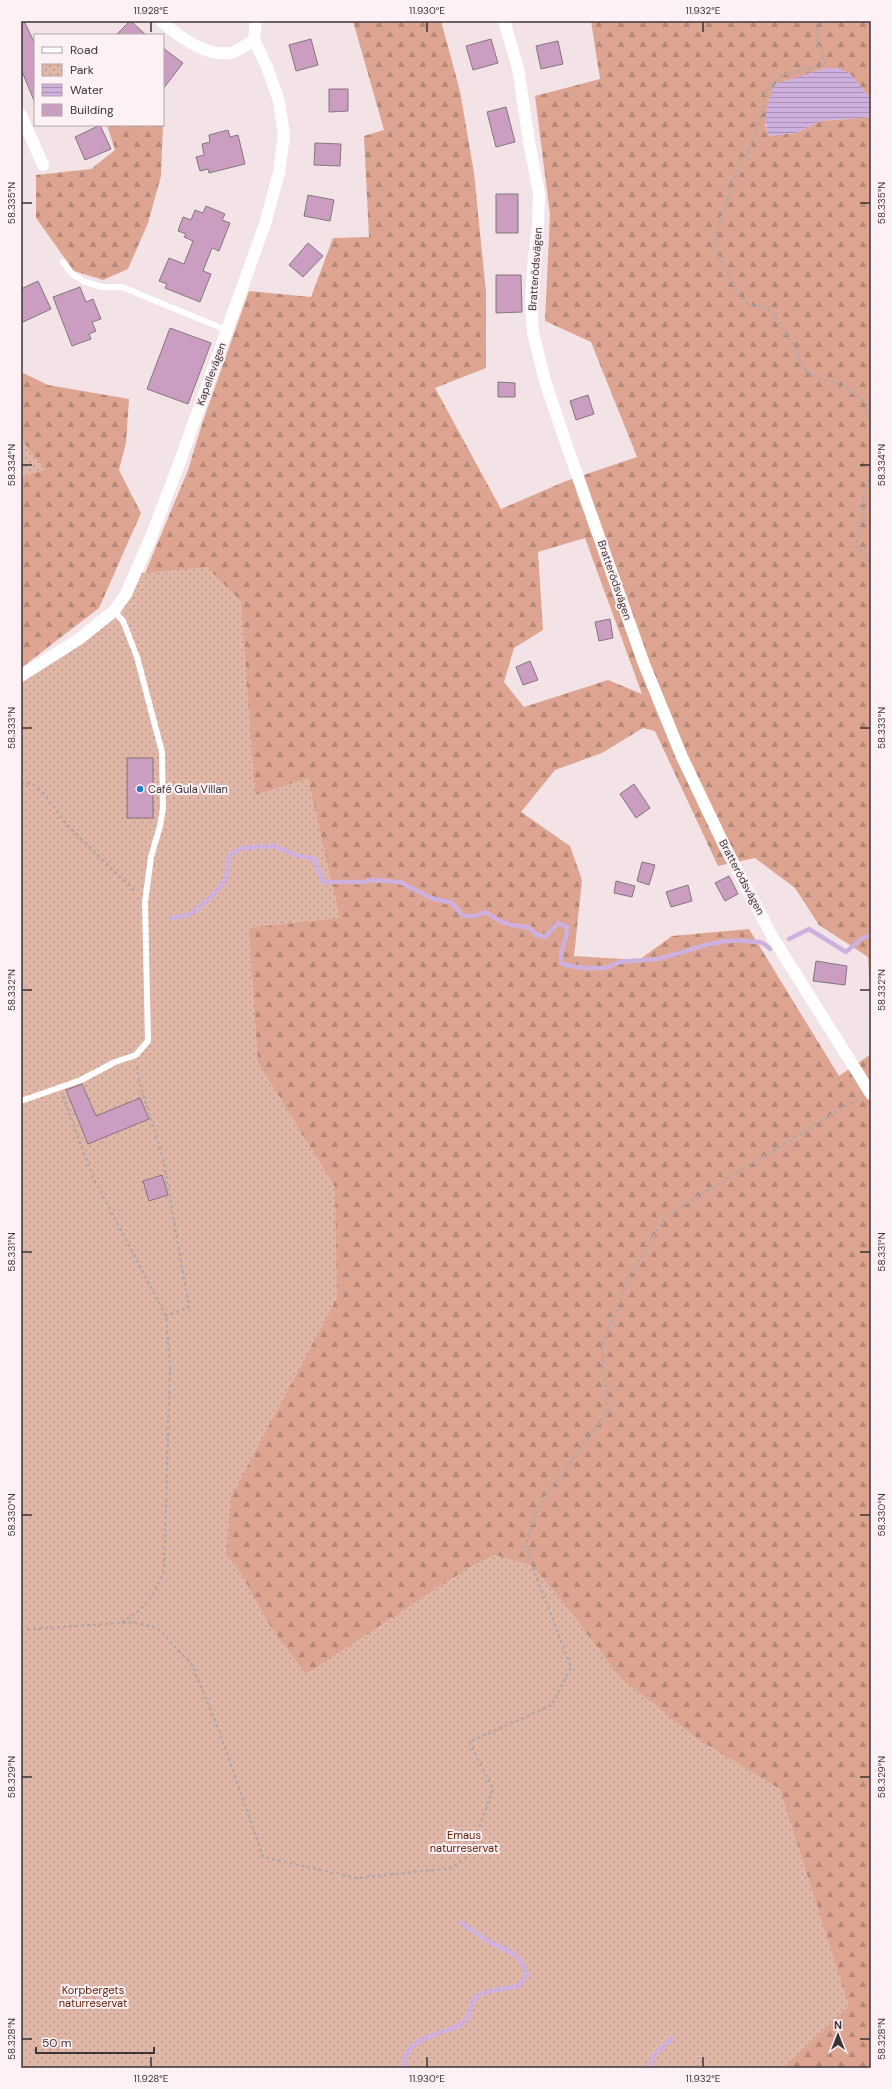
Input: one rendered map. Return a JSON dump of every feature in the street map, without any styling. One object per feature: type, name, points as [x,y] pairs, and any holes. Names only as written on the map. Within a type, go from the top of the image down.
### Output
[{"type":"street","points":[[161,21],[172,31],[210,52],[231,53],[254,40],[256,21]]},
{"type":"street","name":"Bratterödsvägen","points":[[504,21],[518,68],[539,194],[538,227],[531,303],[533,333],[548,389],[644,664],[682,756],[725,846],[773,938],[870,1092]]},
{"type":"street","name":"Kapellevägen","points":[[21,676],[79,639],[114,612],[126,594],[151,538],[265,224],[280,173],[284,135],[279,101],[268,67],[254,40]]},
{"type":"street","points":[[21,115],[43,165]]},
{"type":"lane","points":[[63,262],[72,274],[85,282],[102,287],[122,287],[226,330]]},
{"type":"lane","points":[[21,1101],[59,1086],[81,1080],[115,1062],[136,1055],[148,1041],[145,902],[151,856],[160,826],[163,808],[162,752],[137,657],[123,621],[114,612]]},
{"type":"path","points":[[818,21],[816,32],[820,53],[826,64],[784,75],[766,93],[762,114],[751,142],[751,148],[747,156],[740,160],[720,218],[717,232],[717,253],[741,298],[751,306],[758,305],[774,313],[784,332],[797,349],[799,361],[806,371],[819,378],[839,383],[866,403],[871,422]]},
{"type":"path","points":[[871,473],[862,501],[864,522],[859,525],[859,534],[856,546],[871,562]]},
{"type":"path","points":[[21,783],[32,784],[41,790],[68,826],[145,902]]},
{"type":"path","points":[[136,1055],[139,1081],[163,1158],[189,1307],[166,1316]]},
{"type":"path","points":[[59,1086],[92,1175],[166,1316],[168,1324],[170,1365],[164,1570],[154,1596],[136,1614],[121,1623]]},
{"type":"path","points":[[21,1630],[133,1622],[157,1628],[192,1665],[219,1730],[263,1857],[357,1878],[452,1868],[469,1855],[492,1789],[469,1742],[552,1706],[571,1667],[525,1547],[539,1505],[608,1411],[602,1346],[630,1273],[666,1216],[870,1092]]},
{"type":"green space","name":"Korpbergets naturreservat","points":[[353,21],[441,21],[460,91],[474,173],[486,292],[486,368],[435,388],[501,509],[566,481],[637,457],[591,342],[545,321],[550,215],[535,96],[600,79],[591,21],[871,21],[871,99],[850,74],[826,68],[811,73],[765,124],[769,136],[796,133],[820,121],[871,117],[871,1008],[868,957],[819,925],[795,888],[755,858],[718,866],[655,731],[643,728],[602,753],[555,770],[521,812],[570,846],[582,880],[574,956],[639,960],[672,936],[749,929],[839,1076],[871,1054],[871,2068],[21,2068],[128,614],[188,470],[203,421],[249,291],[311,297],[333,238],[369,237],[364,136],[384,130]],"holes":[[[585,538],[642,694],[608,680],[524,707],[504,682],[514,648],[543,630],[538,552]]]},
{"type":"green space","points":[[107,126],[163,126],[161,176],[148,223],[128,269],[103,280],[74,271],[36,218],[36,175],[91,169],[115,150]]},
{"type":"green space","points":[[21,372],[48,385],[129,399],[126,443],[119,470],[141,513],[99,608],[21,668]]},
{"type":"green space","points":[[21,439],[45,470],[25,476],[21,475]]},
{"type":"green space","name":"Emaus naturreservat","points":[[207,567],[241,601],[255,795],[308,778],[340,918],[249,928],[258,1062],[335,1187],[337,1298],[231,1497],[226,1556],[239,1570],[271,1627],[306,1674],[471,1566],[495,1555],[531,1565],[557,1594],[620,1677],[698,1739],[780,1789],[849,2006],[783,2068],[21,2068],[21,682],[99,627],[141,573]]},
{"type":"water","points":[[826,68],[839,68],[850,74],[871,99],[871,117],[820,121],[796,133],[769,136],[766,116],[768,104],[775,84]]},
{"type":"building","points":[[21,21],[24,21],[34,42],[34,101],[21,69]]},
{"type":"building","points":[[131,21],[145,34],[117,34]]},
{"type":"building","points":[[311,39],[318,65],[296,71],[289,45]]},
{"type":"building","points":[[491,39],[498,63],[473,70],[466,46]]},
{"type":"building","points":[[558,41],[563,64],[541,69],[536,46]]},
{"type":"building","points":[[164,49],[183,63],[164,88]]},
{"type":"building","points":[[329,89],[348,89],[348,111],[329,112]]},
{"type":"building","points":[[506,107],[515,142],[496,147],[487,112]]},
{"type":"building","points":[[100,126],[111,149],[85,160],[75,137]]},
{"type":"building","points":[[228,130],[230,137],[238,135],[245,164],[209,173],[208,169],[200,171],[196,157],[204,155],[202,144],[210,142],[209,135]]},
{"type":"building","points":[[315,143],[341,144],[340,166],[314,165]]},
{"type":"building","points":[[496,194],[518,194],[518,233],[496,233]]},
{"type":"building","points":[[308,195],[334,200],[330,221],[304,216]]},
{"type":"building","points":[[206,206],[225,214],[222,220],[230,223],[219,251],[212,248],[203,271],[211,274],[200,302],[165,288],[167,284],[159,281],[169,258],[184,264],[193,241],[184,237],[186,234],[178,231],[183,217],[191,220],[195,210],[203,213]]},
{"type":"building","points":[[308,243],[323,256],[303,277],[289,265]]},
{"type":"building","points":[[496,275],[521,275],[522,312],[496,313]]},
{"type":"building","points":[[38,281],[51,309],[21,323],[21,289]]},
{"type":"building","points":[[80,287],[86,302],[93,299],[101,319],[92,322],[96,331],[89,334],[91,339],[72,346],[53,297]]},
{"type":"building","points":[[170,328],[211,343],[188,404],[147,389]]},
{"type":"building","points":[[498,382],[515,383],[515,397],[498,397]]},
{"type":"building","points":[[588,395],[594,414],[576,420],[570,401]]},
{"type":"building","points":[[610,619],[613,638],[599,641],[595,622]]},
{"type":"building","points":[[530,661],[538,680],[523,685],[516,667]]},
{"type":"building","points":[[127,758],[153,758],[153,818],[127,818]]},
{"type":"building","points":[[634,784],[650,808],[636,818],[620,794]]},
{"type":"building","points":[[642,862],[655,865],[649,885],[637,881]]},
{"type":"building","points":[[729,876],[738,894],[725,901],[715,883]]},
{"type":"building","points":[[616,881],[635,886],[632,897],[614,893]]},
{"type":"building","points":[[688,885],[692,901],[671,907],[666,892]]},
{"type":"building","points":[[816,961],[847,966],[845,985],[813,981]]},
{"type":"building","points":[[82,1084],[96,1116],[140,1098],[149,1119],[88,1144],[66,1090]]},
{"type":"building","points":[[162,1175],[168,1195],[149,1201],[143,1181]]},
{"type":"waterway","points":[[171,918],[187,915],[195,911],[217,891],[226,878],[229,855],[242,848],[275,846],[295,855],[315,859],[323,882],[364,882],[373,880],[400,882],[431,898],[452,903],[463,916],[475,916],[485,912],[506,923],[529,927],[535,934],[545,937],[558,923],[567,927],[566,937],[561,953],[562,964],[585,968],[610,967],[620,962],[662,958],[724,941],[759,942],[770,949]]},
{"type":"waterway","points":[[789,939],[809,929],[846,952],[861,939],[871,935]]},
{"type":"waterway","points":[[404,2068],[405,2057],[410,2049],[426,2038],[463,2023],[468,2017],[473,2001],[479,1995],[518,1986],[527,1975],[521,1961],[517,1957],[485,1939],[462,1923]]},
{"type":"waterway","points":[[649,2068],[654,2055],[672,2038]]},
{"type":"place","name":"Café Gula Villan","points":[[140,789]]}]
